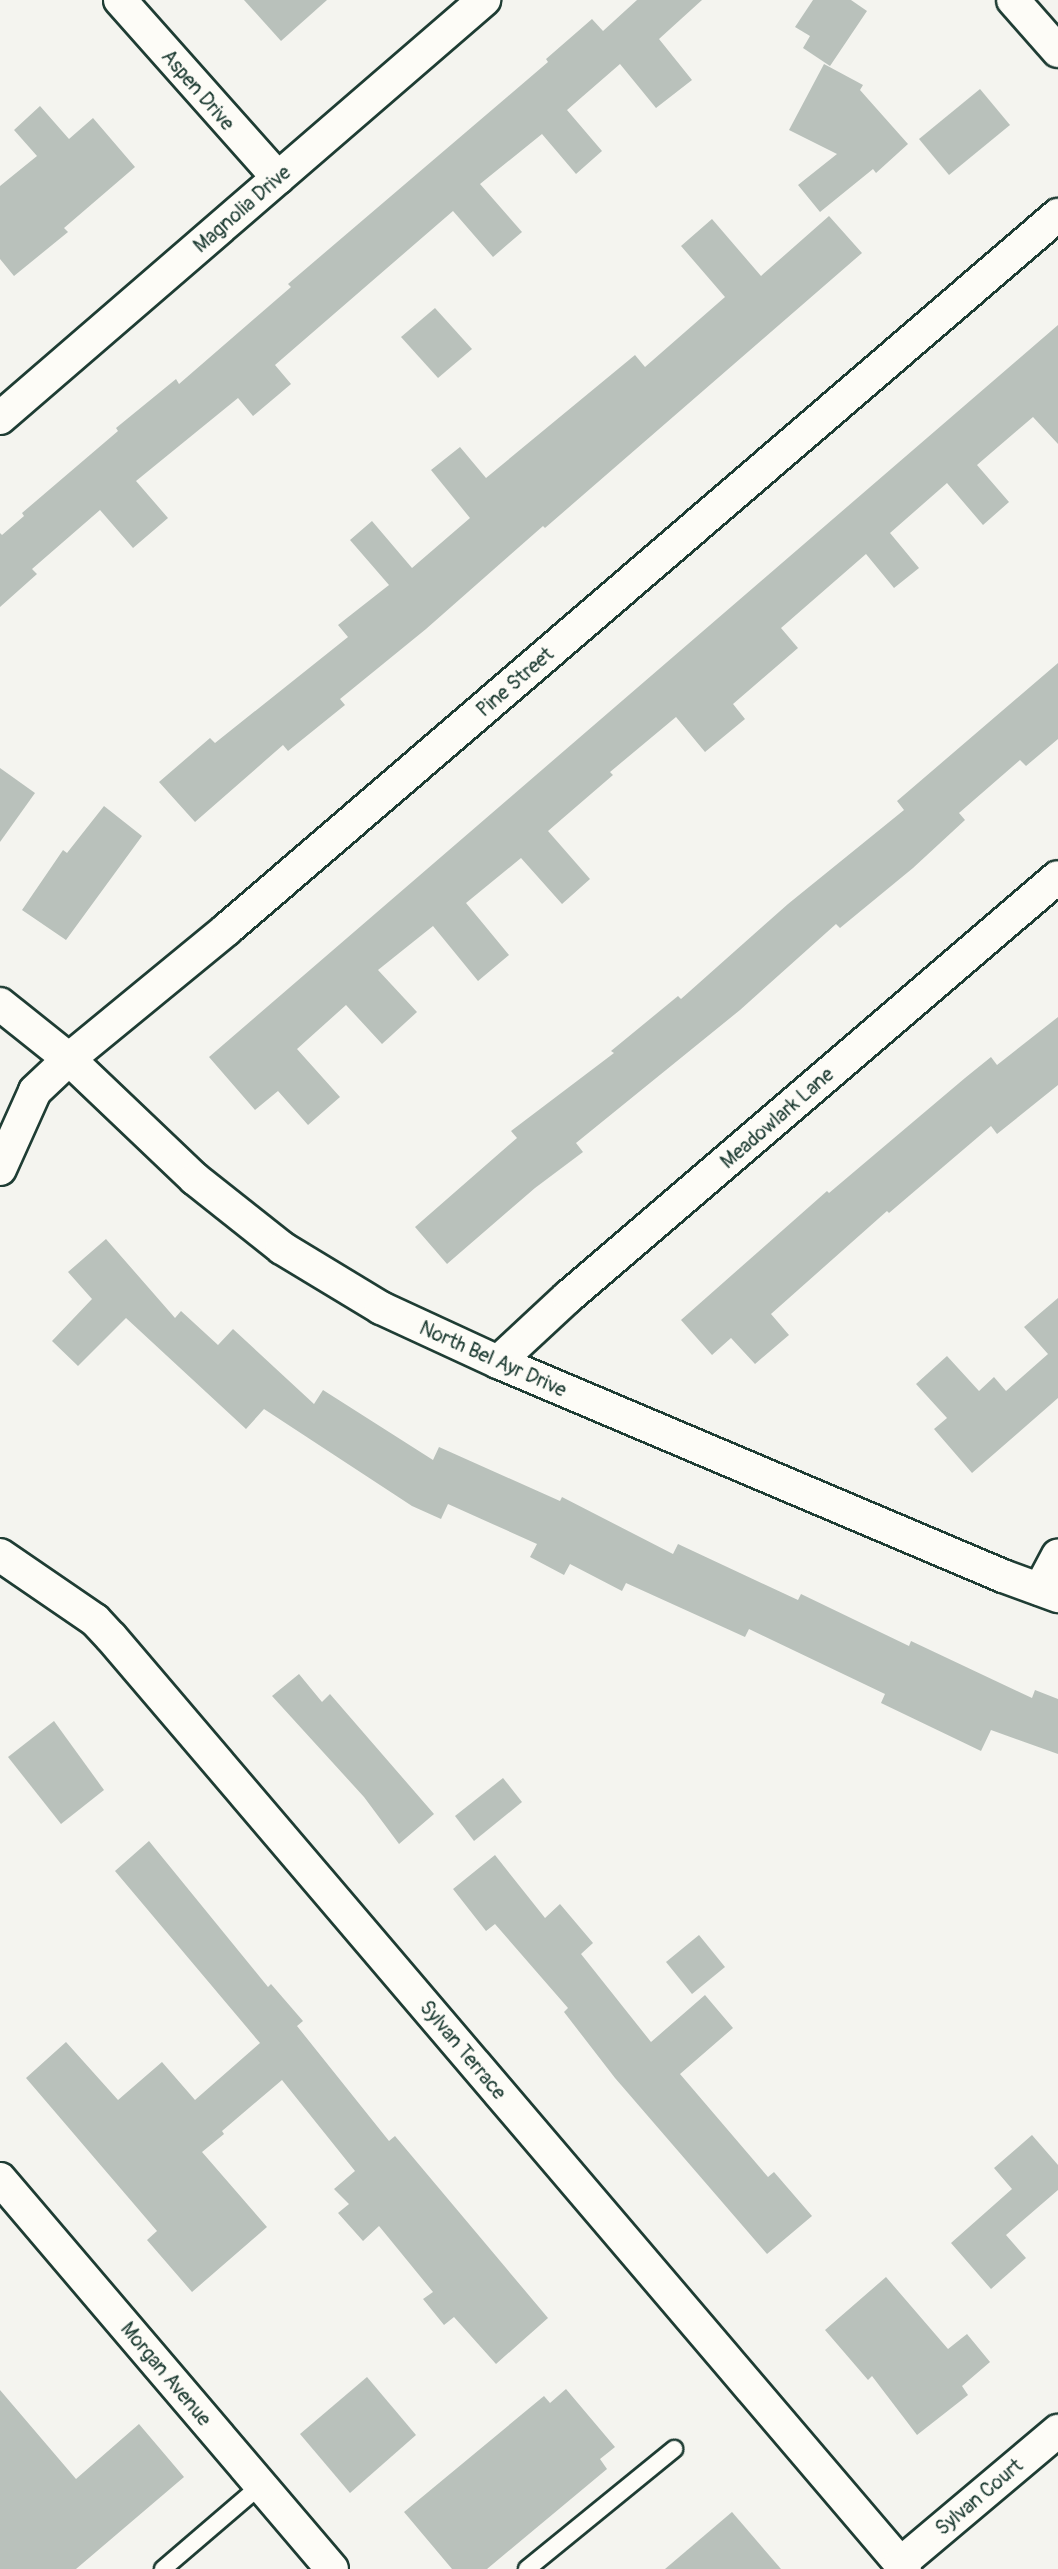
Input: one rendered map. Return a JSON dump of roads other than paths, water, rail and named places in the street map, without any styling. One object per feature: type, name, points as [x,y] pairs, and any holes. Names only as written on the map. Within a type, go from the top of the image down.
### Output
[{"type":"street","name":"Aspen Drive","points":[[120,0],[278,178]]},
{"type":"street","name":"Magnolia Drive","points":[[0,418],[484,0]]},
{"type":"street","points":[[1013,0],[1058,51]]},
{"type":"street","name":"Pine Street","points":[[0,1169],[35,1091],[69,1059],[227,929],[1058,215]]},
{"type":"street","name":"Meadowlark Lane","points":[[498,1362],[568,1297],[1058,877]]},
{"type":"street","name":"North Bel Ayr Drive","points":[[0,1004],[69,1059],[195,1179],[282,1248],[381,1308],[498,1362],[1049,1592]]},
{"type":"street","name":"Sylvan Terrace","points":[[0,1555],[95,1620],[111,1637],[902,2566]]},
{"type":"street","points":[[1049,1592],[1058,1555]]},
{"type":"street","name":"Morgan Avenue","points":[[0,2179],[261,2485],[323,2566]]},
{"type":"street","name":"Sylvan Court","points":[[902,2566],[1058,2431]]},
{"type":"lane","points":[[527,2569],[674,2449]]},
{"type":"lane","points":[[163,2569],[261,2485]]}]
